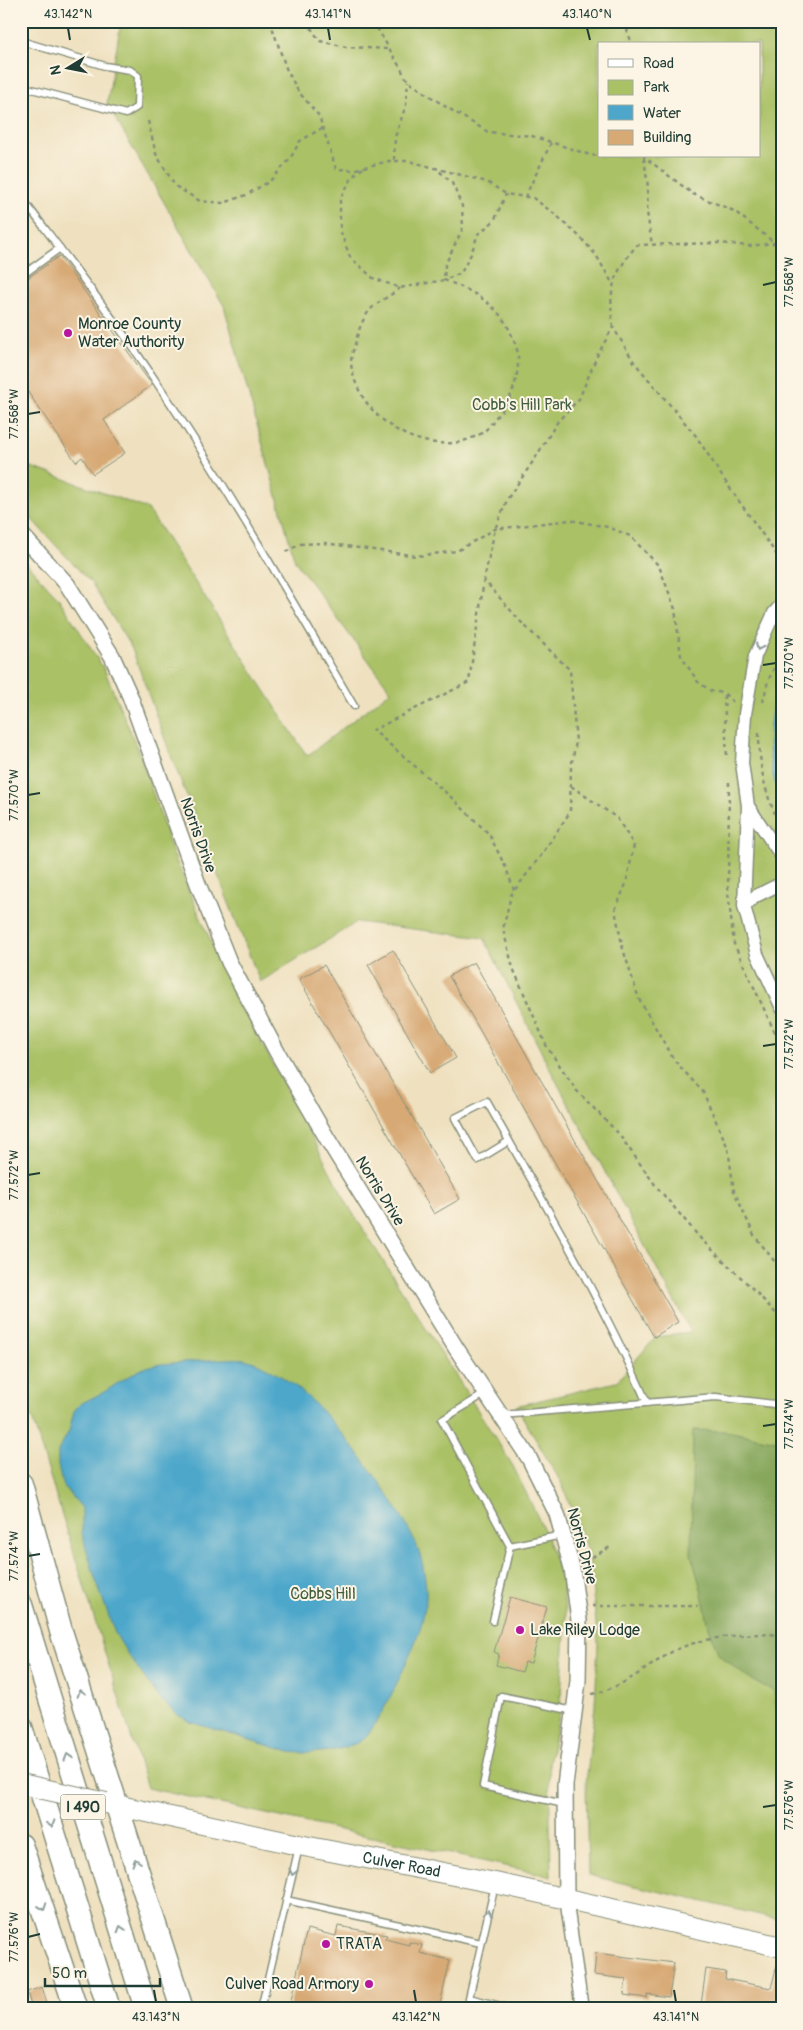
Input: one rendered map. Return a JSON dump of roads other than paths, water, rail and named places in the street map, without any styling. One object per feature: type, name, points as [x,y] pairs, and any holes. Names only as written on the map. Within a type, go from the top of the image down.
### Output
[{"type":"highway","points":[[21,1484],[61,1631],[112,1804],[182,2009]]},
{"type":"highway","name":"I 490","points":[[21,1605],[146,2009]]},
{"type":"highway","name":"I 490","points":[[21,1727],[109,2009]]},
{"type":"highway","points":[[21,1845],[76,2009]]},
{"type":"main road","name":"Culver Road","points":[[21,1784],[299,1844],[566,1898],[782,1947]]},
{"type":"street","name":"Norris Drive","points":[[21,534],[67,584],[112,656],[130,696],[198,884],[229,962],[277,1052],[328,1140],[486,1393],[529,1458],[549,1495],[572,1568],[578,1606],[580,1650],[564,1804],[566,1898]]},
{"type":"street","points":[[782,604],[774,613],[755,656],[745,714],[742,763],[748,806],[744,906],[758,954],[782,1008]]},
{"type":"street","points":[[748,806],[782,857]]},
{"type":"street","points":[[744,906],[756,896],[782,883]]},
{"type":"street","points":[[566,1898],[582,2009]]},
{"type":"lane","points":[[21,41],[105,66],[130,70],[138,76],[137,107],[126,114],[28,88],[21,112]]},
{"type":"lane","points":[[21,197],[123,333],[222,484],[354,706]]},
{"type":"lane","points":[[21,276],[60,248]]},
{"type":"lane","points":[[509,1141],[478,1160],[455,1118],[487,1102],[585,1274],[623,1348],[647,1403]]},
{"type":"lane","points":[[486,1393],[442,1420],[510,1546],[493,1621]]},
{"type":"lane","points":[[500,1415],[716,1397],[782,1406]]},
{"type":"lane","points":[[510,1546],[563,1535]]},
{"type":"lane","points":[[564,1804],[483,1786],[501,1696],[574,1711]]},
{"type":"lane","points":[[261,2009],[299,1844]]},
{"type":"lane","points":[[495,1883],[469,1998],[513,2009]]},
{"type":"lane","points":[[286,1900],[480,1943]]},
{"type":"water","points":[[782,674],[782,803],[772,770],[769,738],[773,707]]},
{"type":"water","points":[[222,1359],[244,1359],[255,1362],[288,1381],[305,1394],[345,1437],[385,1491],[415,1542],[422,1562],[426,1585],[426,1599],[415,1642],[377,1721],[363,1739],[348,1747],[306,1753],[290,1752],[190,1722],[178,1715],[159,1698],[115,1633],[95,1578],[82,1534],[82,1508],[62,1484],[58,1465],[58,1451],[69,1431],[74,1411],[80,1404],[146,1367]]},
{"type":"place","name":"Monroe County Water Authority","points":[[68,333]]},
{"type":"place","name":"Lake Riley Lodge","points":[[520,1630]]},
{"type":"place","name":"TRATA","points":[[326,1944]]},
{"type":"place","name":"Culver Road Armory","points":[[369,1984]]},
{"type":"park label","name":"Cobb's Hill Park","points":[[522,405]]},
{"type":"park label","name":"Cobbs Hill","points":[[323,1594]]}]
